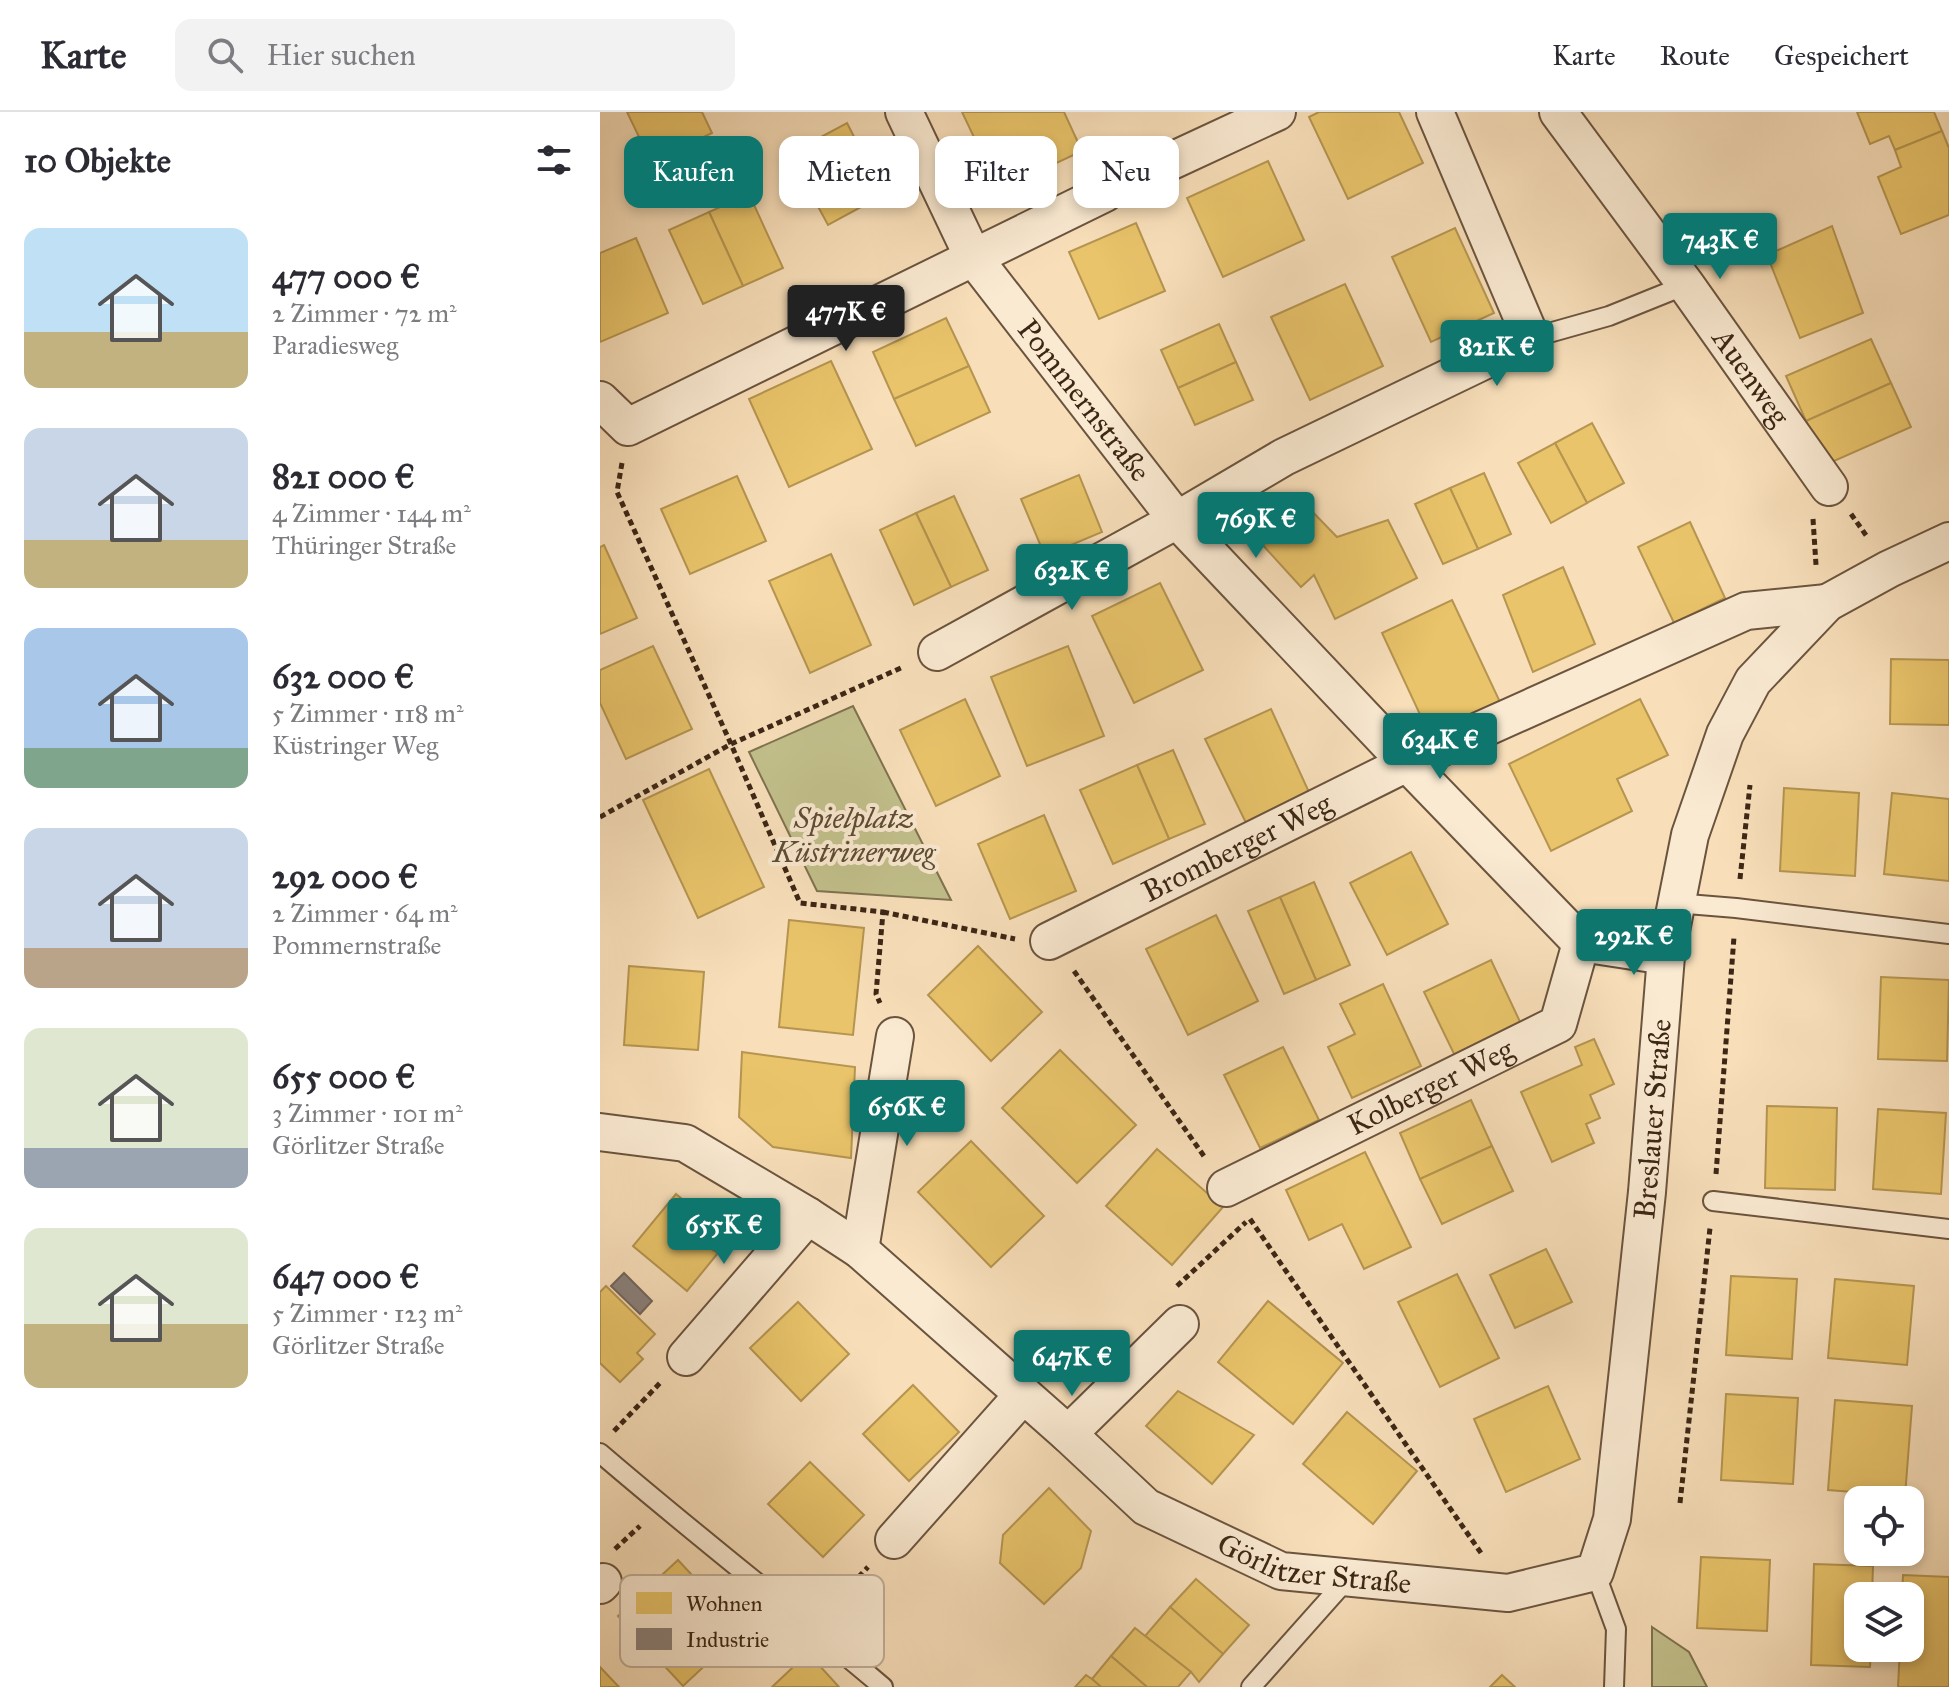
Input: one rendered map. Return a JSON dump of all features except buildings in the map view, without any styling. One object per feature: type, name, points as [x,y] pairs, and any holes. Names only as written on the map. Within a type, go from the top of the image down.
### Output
[{"type":"street","name":"Pommernstraße","points":[[904,112],[973,257],[1177,520],[1581,943]]},
{"type":"street","points":[[1179,158],[1277,112]]},
{"type":"street","points":[[937,652],[1177,520],[1284,457],[1531,338],[1435,112]]},
{"type":"street","name":"Auenweg","points":[[1558,112],[1686,285],[1829,487]]},
{"type":"street","points":[[600,400],[628,427],[1074,208]]},
{"type":"street","name":"Breslauer Straße","points":[[1595,1572],[1612,1519],[1647,1192],[1666,956],[1690,835],[1725,734],[1753,681],[1835,598],[1949,541]]},
{"type":"street","name":"Bromberger Weg","points":[[1049,941],[1407,763],[1746,611],[1835,598]]},
{"type":"street","points":[[1581,943],[1666,956]]},
{"type":"street","name":"Kolberger Weg","points":[[1226,1188],[1558,1024],[1581,943]]},
{"type":"street","points":[[860,1250],[895,1036]]},
{"type":"street","name":"Görlitzer Straße","points":[[600,1132],[685,1143],[808,1216],[860,1250],[1146,1507],[1281,1571],[1508,1593],[1595,1572]]},
{"type":"street","points":[[686,1357],[808,1216]]},
{"type":"street","points":[[1068,1434],[1180,1324]]},
{"type":"street","points":[[894,1540],[1023,1395]]},
{"type":"lane","points":[[1531,338],[1609,316],[1686,285]]},
{"type":"lane","points":[[1675,903],[1949,934]]},
{"type":"lane","points":[[1713,1201],[1949,1229]]},
{"type":"lane","points":[[600,1453],[747,1575]]},
{"type":"lane","points":[[1595,1572],[1616,1629],[1614,1687]]},
{"type":"lane","points":[[1251,1687],[1348,1578]]},
{"type":"lane","points":[[859,1667],[883,1687]]},
{"type":"path","points":[[628,427],[617,492],[800,903],[883,912],[876,994],[895,1036]]},
{"type":"path","points":[[1829,487],[1813,519],[1815,564],[1835,598]]},
{"type":"path","points":[[600,817],[731,744],[937,652]]},
{"type":"path","points":[[1680,1503],[1713,1201],[1736,908],[1752,772]]},
{"type":"path","points":[[1180,1324],[1176,1287],[1249,1219]]},
{"type":"path","points":[[611,1435],[686,1357]]},
{"type":"path","points":[[601,1584],[609,1555],[661,1506]]},
{"type":"path","points":[[861,1575],[894,1540]]},
{"type":"green space","name":"Spielplatz Küstrinerweg","points":[[853,706],[951,900],[817,891],[749,752]]},
{"type":"green space","points":[[1652,1627],[1689,1652],[1707,1687],[1652,1687]]}]
